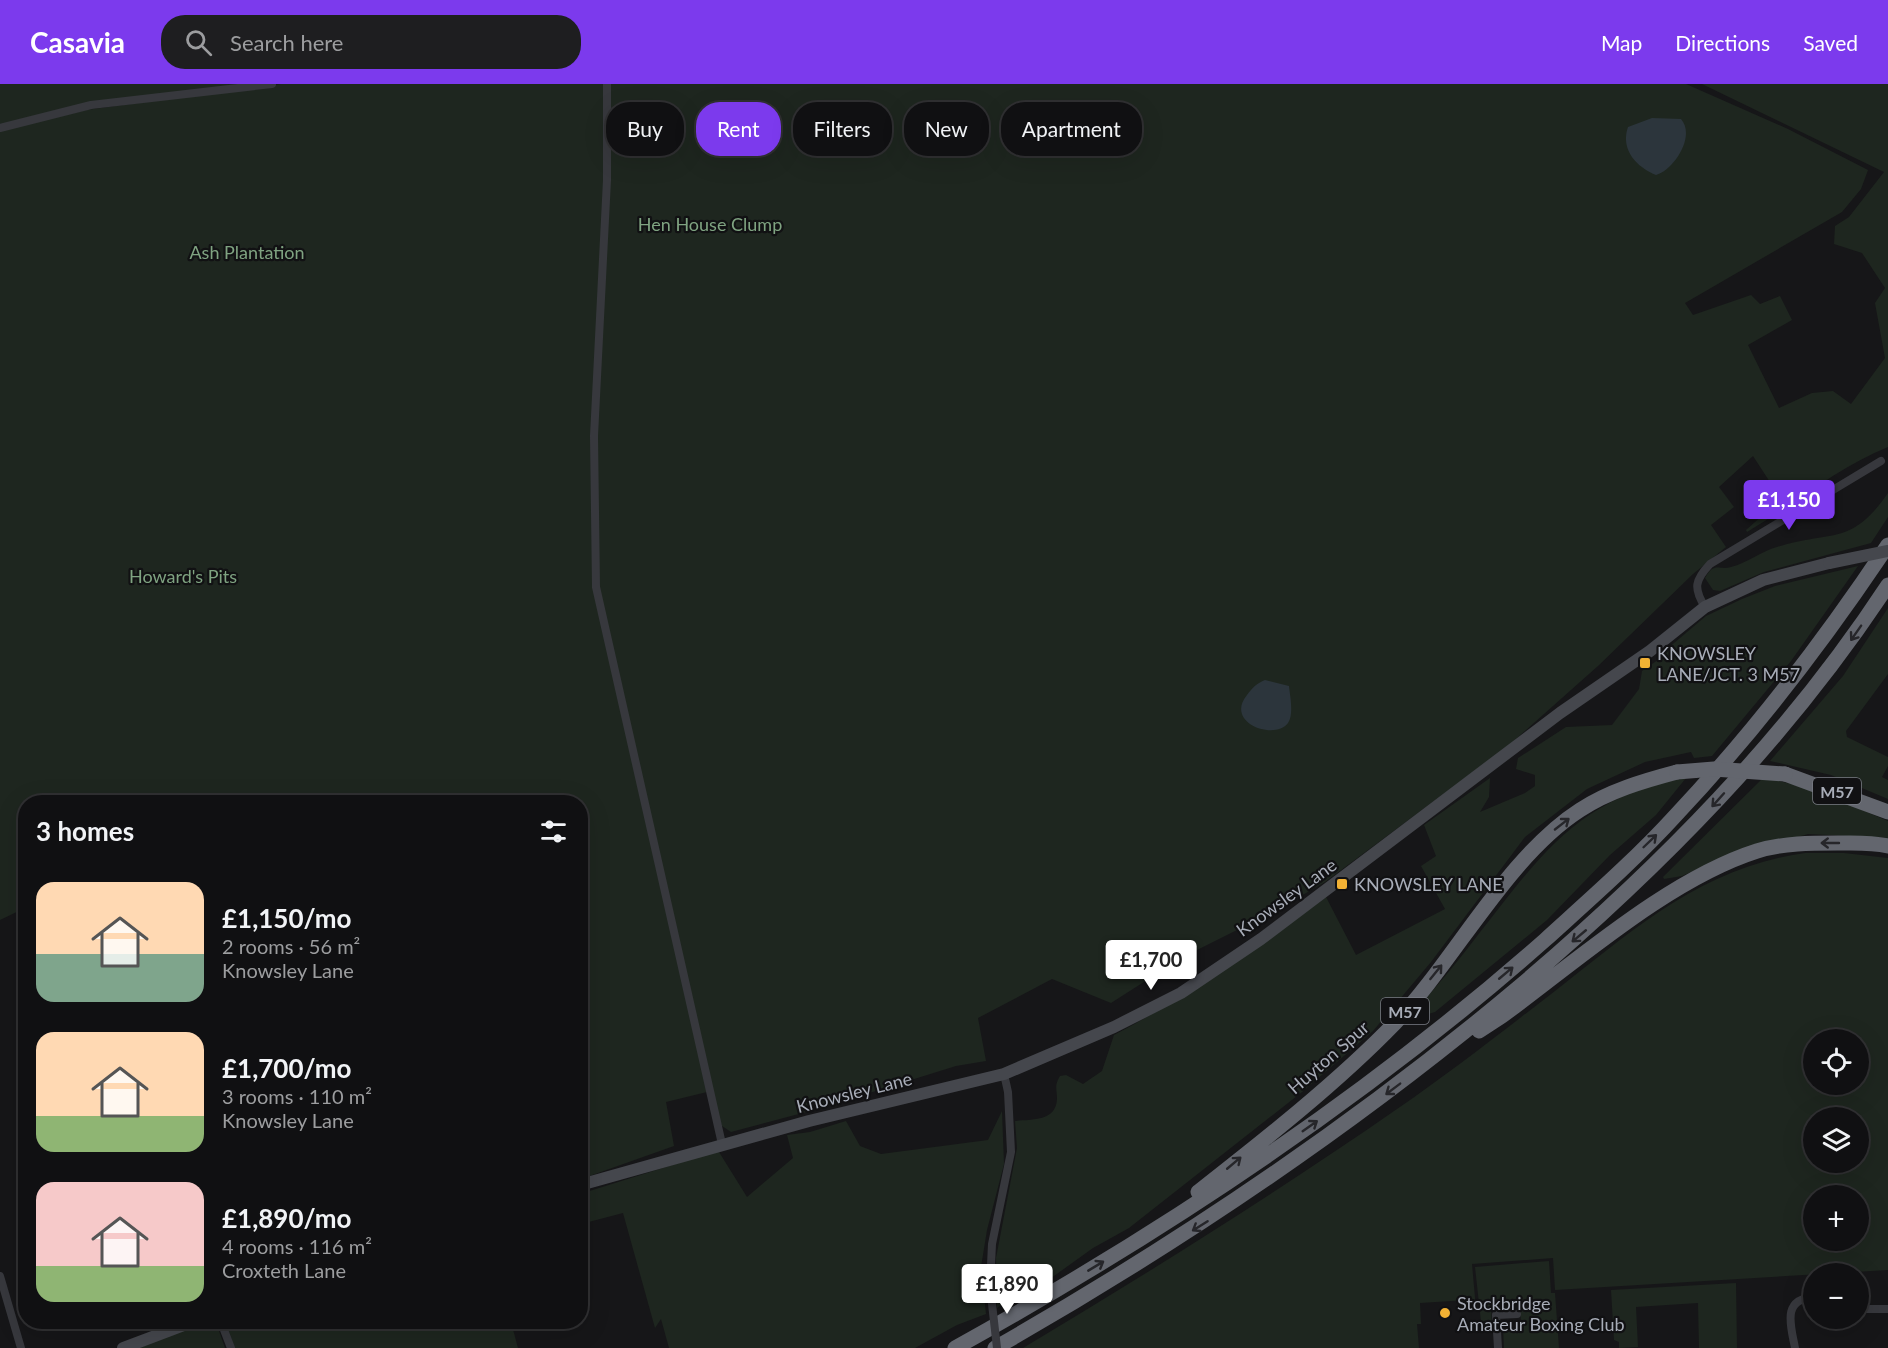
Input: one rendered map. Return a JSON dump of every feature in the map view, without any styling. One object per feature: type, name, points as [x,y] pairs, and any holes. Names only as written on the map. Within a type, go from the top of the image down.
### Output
[{"type":"highway","name":"M57","points":[[955,1348],[1122,1251],[1235,1178],[1341,1104],[1487,989],[1575,912],[1675,818],[1752,731],[1833,627],[1888,545]]},
{"type":"highway","points":[[996,1348],[1099,1289],[1207,1221],[1347,1123],[1440,1054],[1600,918],[1692,829],[1812,692],[1854,636],[1888,585]]},
{"type":"highway","name":"Huyton Spur","points":[[1122,1251],[1287,1118],[1396,1022],[1516,870],[1549,834],[1580,810],[1618,790],[1677,772],[1737,769],[1785,774],[1888,812]]},
{"type":"highway","points":[[1440,1054],[1502,1016],[1662,898],[1712,869],[1758,850],[1808,843],[1872,843],[1888,846]]},
{"type":"main road","name":"Knowsley Lane","points":[[588,1183],[722,1144],[1004,1074],[1113,1027],[1181,993],[1261,939],[1560,713],[1650,651],[1705,607],[1763,580],[1888,551]]},
{"type":"main road","points":[[123,1348],[173,1329]]},
{"type":"street","points":[[0,128],[91,105],[272,84]]},
{"type":"street","points":[[607,84],[608,180],[594,436],[596,587],[722,1144]]},
{"type":"street","points":[[1705,607],[1696,585],[1698,577],[1710,564],[1881,461]]},
{"type":"street","points":[[996,1348],[990,1286],[992,1244],[1011,1152],[1008,1092],[1004,1074]]},
{"type":"street","points":[[0,1276],[21,1348]]},
{"type":"street","points":[[1795,1348],[1789,1318],[1791,1307],[1803,1300]]},
{"type":"street","points":[[1869,1309],[1888,1309]]},
{"type":"street","points":[[1498,1348],[1496,1315],[1517,1314]]},
{"type":"street","points":[[224,1329],[231,1348]]},
{"type":"green space","points":[[0,84],[240,84],[0,124]]},
{"type":"green space","points":[[281,84],[1686,84],[1788,129],[1868,170],[1861,189],[1842,212],[1685,303],[1693,315],[1751,295],[1760,304],[1780,296],[1792,320],[1748,345],[1779,408],[1812,393],[1833,391],[1851,404],[1885,358],[1875,303],[1885,288],[1862,253],[1834,244],[1835,226],[1849,217],[1884,172],[1702,84],[1888,84],[1888,447],[1851,465],[1747,532],[1746,530],[1781,499],[1753,456],[1719,487],[1734,507],[1711,525],[1726,547],[1693,574],[1598,666],[1508,746],[1325,882],[1275,911],[1183,957],[1111,1003],[1052,979],[978,1018],[986,1061],[956,1066],[821,1108],[731,1132],[722,1126],[707,1092],[666,1102],[674,1146],[588,1177],[588,795],[18,795],[18,911],[0,920],[0,131],[86,110]]},
{"type":"green space","points":[[1888,493],[1888,517],[1871,543],[1764,572],[1720,591],[1713,590],[1705,578],[1714,568],[1727,568],[1771,549],[1839,534],[1851,529],[1863,522]]},
{"type":"green space","points":[[1858,566],[1791,661],[1712,756],[1694,758],[1691,752],[1645,762],[1587,789],[1525,837],[1431,962],[1373,1031],[1302,1092],[1129,1228],[1093,1248],[1054,1276],[1019,1292],[997,1308],[996,1258],[1017,1148],[1015,1121],[1042,1118],[1052,1112],[1056,1106],[1056,1085],[1060,1076],[1066,1075],[1083,1084],[1102,1071],[1114,1035],[1170,1004],[1223,970],[1326,897],[1356,955],[1445,909],[1421,866],[1436,856],[1424,825],[1490,778],[1489,797],[1480,812],[1525,793],[1535,786],[1535,775],[1516,769],[1518,758],[1566,727],[1612,725],[1639,689],[1642,671],[1665,655],[1667,649],[1706,616],[1775,586]]},
{"type":"green space","points":[[1888,608],[1888,674],[1846,731],[1847,737],[1888,757],[1888,766],[1882,777],[1888,780],[1888,799],[1831,775],[1770,761],[1843,676]]},
{"type":"green space","points":[[1686,778],[1656,815],[1610,855],[1547,920],[1435,1012],[1419,1017],[1419,1007],[1540,858],[1563,836],[1587,816],[1615,800],[1648,787]]},
{"type":"green space","points":[[1763,778],[1812,790],[1888,821],[1888,838],[1808,834],[1715,861],[1682,876],[1664,879],[1663,877]]},
{"type":"green space","points":[[1805,853],[1844,853],[1888,858],[1888,1270],[1869,1271],[1869,1263],[1803,1263],[1803,1275],[1555,1290],[1553,1258],[1472,1264],[1476,1309],[1469,1309],[1468,1300],[1420,1303],[1421,1324],[1417,1324],[1419,1348],[1023,1348],[1305,1171],[1457,1066],[1641,924],[1701,887],[1733,872],[1768,860]]},
{"type":"green space","points":[[1002,1111],[1004,1164],[987,1230],[981,1267],[986,1314],[957,1325],[915,1348],[669,1348],[661,1319],[655,1328],[623,1213],[588,1222],[588,1191],[719,1152],[747,1197],[793,1158],[787,1135],[810,1132],[846,1121],[860,1146],[881,1154],[988,1140]]},
{"type":"green space","points":[[1549,1261],[1551,1293],[1555,1293],[1559,1348],[1504,1348],[1503,1328],[1521,1324],[1520,1304],[1491,1306],[1492,1331],[1482,1331],[1475,1267]]},
{"type":"green space","points":[[1736,1283],[1737,1348],[1699,1348],[1698,1303],[1636,1307],[1638,1347],[1619,1348],[1619,1342],[1614,1340],[1611,1290]]},
{"type":"green space","points":[[186,1329],[216,1329],[219,1331],[225,1348],[139,1348]]},
{"type":"green space","points":[[228,1329],[513,1329],[518,1348],[235,1348]]},
{"type":"shaded area","points":[[1652,118],[1681,119],[1686,134],[1676,160],[1670,167],[1656,175],[1642,167],[1632,157],[1626,143],[1628,127]]},
{"type":"shaded area","points":[[1265,680],[1289,686],[1291,715],[1288,723],[1282,728],[1273,730],[1254,726],[1246,721],[1242,714],[1242,705],[1247,695]]},
{"type":"place","name":"KNOWSLEY LANE/JCT. 3 M57","points":[[1645,663]]},
{"type":"place","name":"KNOWSLEY LANE","points":[[1342,884]]},
{"type":"place","name":"Stockbridge Amateur Boxing Club","points":[[1445,1313]]},
{"type":"park label","name":"Hen House Clump","points":[[710,224]]},
{"type":"park label","name":"Ash Plantation","points":[[247,252]]},
{"type":"park label","name":"Howard's Pits","points":[[183,576]]}]
